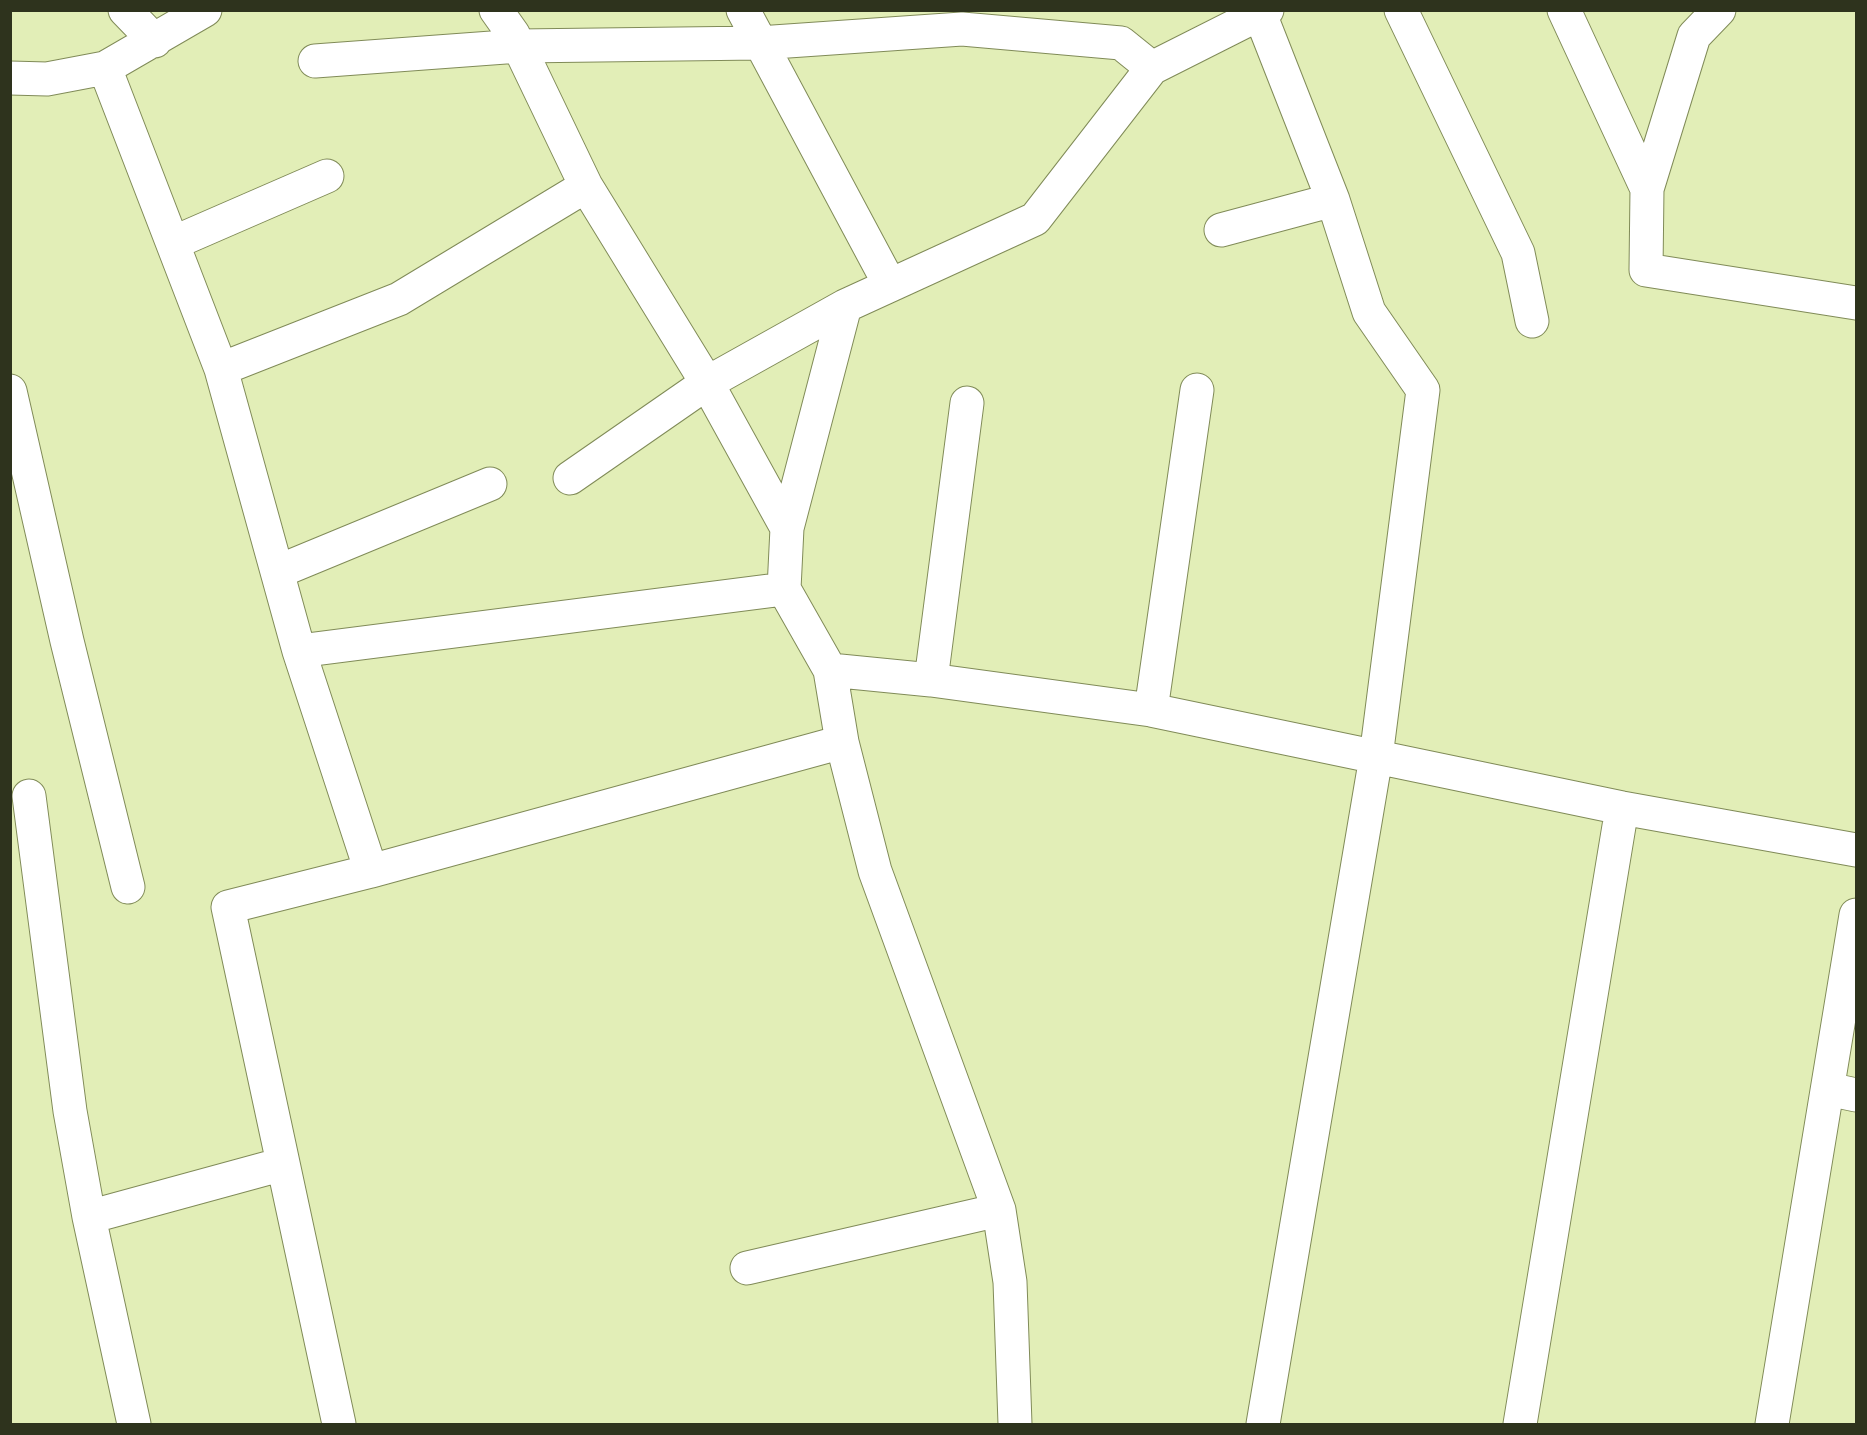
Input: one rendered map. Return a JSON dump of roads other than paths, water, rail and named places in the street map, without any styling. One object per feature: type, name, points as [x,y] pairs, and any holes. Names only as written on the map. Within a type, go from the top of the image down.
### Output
[{"type":"street","points":[[125,10],[155,41]]},
{"type":"street","points":[[10,78],[47,78],[105,68],[205,10]]},
{"type":"street","points":[[496,10],[519,46],[586,186],[707,383],[787,528]]},
{"type":"street","points":[[743,10],[890,285]]},
{"type":"street","points":[[1401,10],[1518,252],[1532,321]]},
{"type":"street","points":[[1564,10],[1647,189]]},
{"type":"street","points":[[1719,10],[1694,36],[1647,189],[1646,270],[1857,303]]},
{"type":"street","points":[[570,478],[707,383],[844,306],[1035,219],[1152,68],[1264,12],[1332,200],[1368,312],[1423,390],[1376,757],[1263,1425]]},
{"type":"street","points":[[315,61],[519,46],[759,43],[958,20],[1121,43],[1152,68]]},
{"type":"street","points":[[105,68],[221,369],[299,651],[371,871]]},
{"type":"street","points":[[173,243],[327,176]]},
{"type":"street","points":[[221,369],[399,299],[586,186]]},
{"type":"street","points":[[1221,230],[1332,200]]},
{"type":"street","points":[[844,306],[787,528],[784,589],[830,670],[842,742],[874,871],[999,1209],[1010,1282],[1015,1425]]},
{"type":"street","points":[[1151,710],[1197,390]]},
{"type":"street","points":[[10,391],[67,641],[128,887]]},
{"type":"street","points":[[930,680],[967,403]]},
{"type":"street","points":[[277,572],[490,484]]},
{"type":"street","points":[[299,651],[784,589]]},
{"type":"street","points":[[830,670],[930,680],[1151,710],[1622,808],[1857,850]]},
{"type":"street","points":[[339,1425],[228,907],[371,871],[842,742]]},
{"type":"street","points":[[29,796],[70,1111],[89,1216],[134,1425]]},
{"type":"street","points":[[1520,1425],[1622,808]]},
{"type":"street","points":[[1772,1425],[1842,1092],[1857,915]]},
{"type":"street","points":[[89,1216],[284,1164]]},
{"type":"street","points":[[747,1268],[999,1209]]}]
